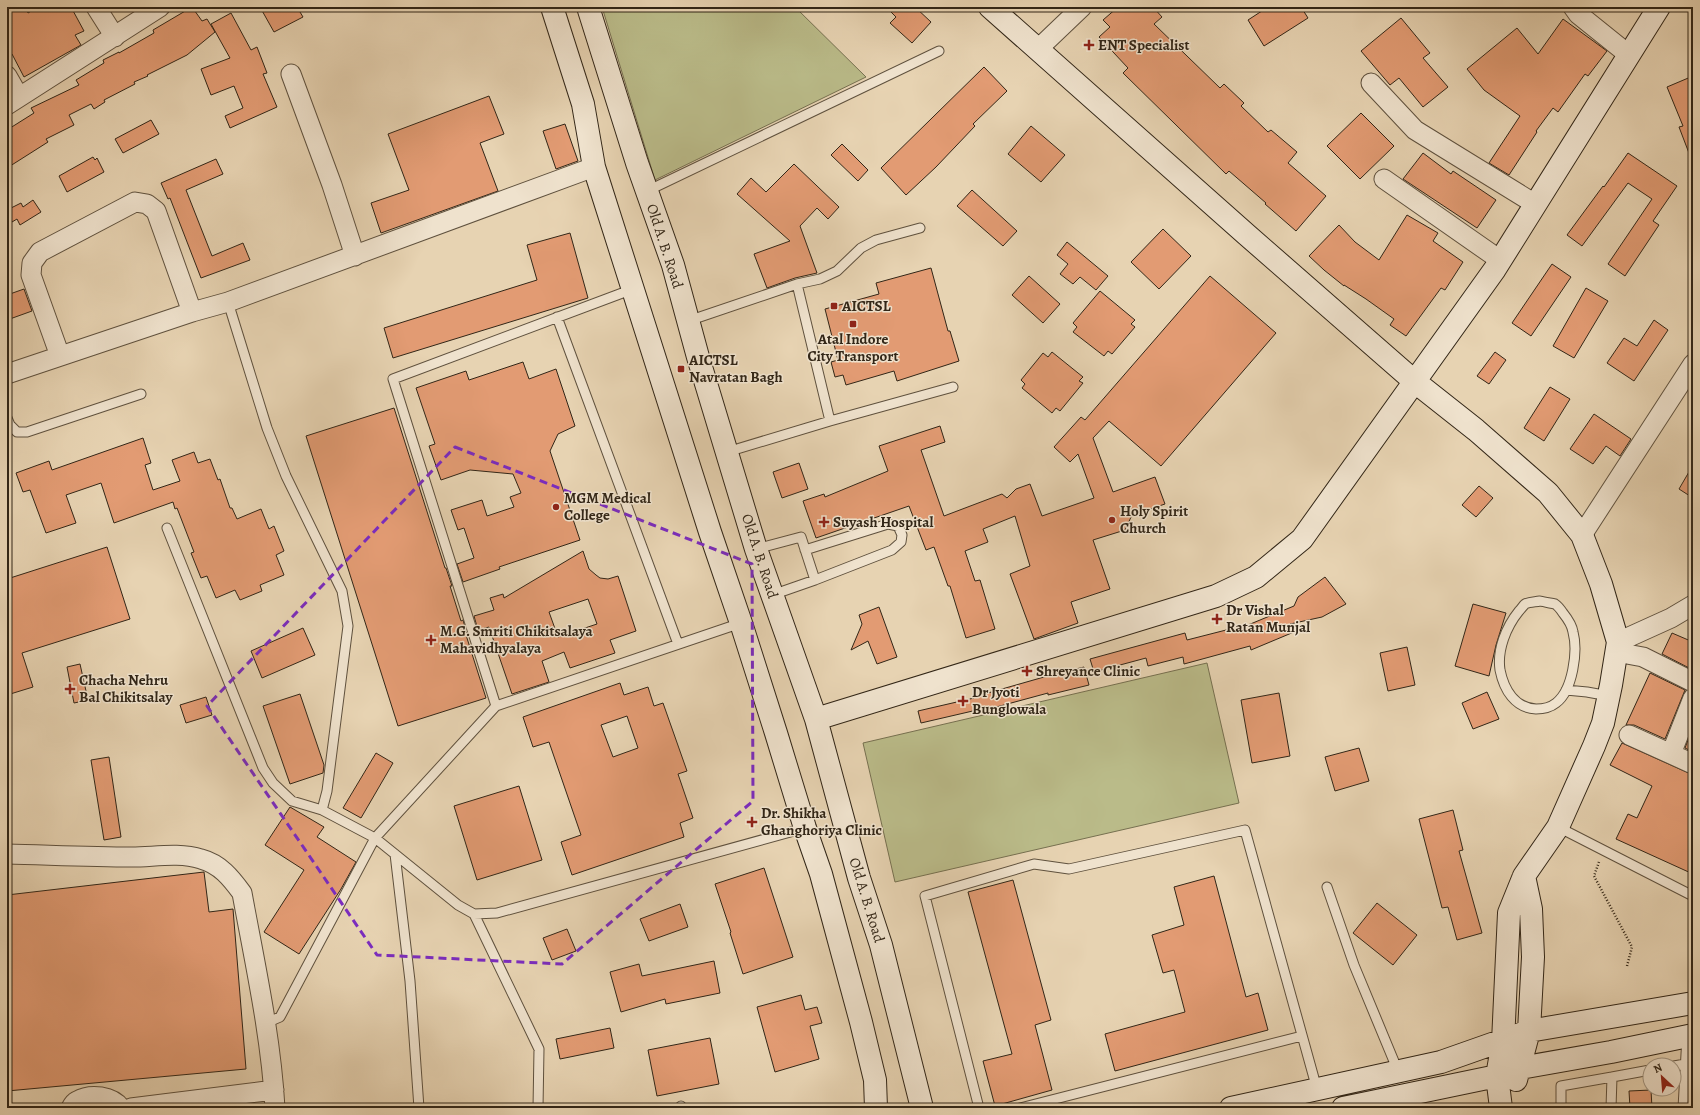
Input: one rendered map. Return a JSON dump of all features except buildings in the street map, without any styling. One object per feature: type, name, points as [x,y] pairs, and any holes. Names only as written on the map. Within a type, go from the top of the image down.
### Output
[{"type":"main road","points":[[552,7],[583,104],[594,167],[710,532],[792,782],[804,828],[823,881],[875,1080],[876,1108]]},
{"type":"main road","name":"Old A. B. Road","points":[[588,7],[647,191],[673,265],[688,321],[756,549],[816,720],[859,878],[881,945],[922,1108]]},
{"type":"main road","points":[[990,7],[1414,382],[1476,430],[1548,493],[1582,535],[1601,584],[1617,647],[1603,723],[1594,746],[1558,827],[1524,876],[1509,913],[1503,1042],[1497,1076],[1502,1108]]},
{"type":"main road","points":[[816,720],[1216,596],[1256,577],[1302,539],[1500,260],[1659,7]]},
{"type":"main road","points":[[1506,1108],[1520,1068],[1529,1032],[1533,950],[1531,909],[1524,876]]},
{"type":"main road","points":[[1231,1108],[1441,1062],[1529,1032],[1693,1003]]},
{"type":"main road","points":[[1343,1108],[1497,1076],[1520,1068],[1611,1052],[1690,1035]]},
{"type":"main road","points":[[860,1108],[875,1080]]},
{"type":"street","points":[[96,7],[115,37]]},
{"type":"street","points":[[7,76],[13,101],[160,7]]},
{"type":"street","points":[[1038,49],[1082,7]]},
{"type":"street","points":[[1573,7],[1578,14],[1629,55]]},
{"type":"street","points":[[291,74],[332,185],[355,256]]},
{"type":"street","points":[[1371,83],[1414,130],[1536,204]]},
{"type":"street","points":[[7,374],[192,312],[228,302],[594,167]]},
{"type":"street","points":[[1384,179],[1500,260]]},
{"type":"street","points":[[60,356],[31,275],[32,263],[40,252],[135,202],[147,204],[156,211],[192,312]]},
{"type":"street","points":[[1582,535],[1693,364]]},
{"type":"street","points":[[1617,647],[1693,605]]},
{"type":"street","points":[[1617,647],[1642,657],[1693,682]]},
{"type":"street","points":[[1671,754],[1693,698]]},
{"type":"street","points":[[1629,735],[1693,764]]},
{"type":"street","points":[[7,854],[132,857],[182,856],[201,859],[218,866],[232,879],[242,893],[266,1023],[275,1099],[121,1106],[98,1096],[77,1101],[70,1108]]},
{"type":"lane","points":[[647,191],[939,51]]},
{"type":"lane","points":[[688,321],[797,284],[820,279],[837,271],[861,248],[876,240],[920,228]]},
{"type":"lane","points":[[797,284],[830,421]]},
{"type":"lane","points":[[496,706],[393,379],[633,289]]},
{"type":"lane","points":[[228,302],[267,428],[286,476],[342,591],[348,626],[327,791],[322,810]]},
{"type":"lane","points":[[557,317],[678,644]]},
{"type":"lane","points":[[727,452],[952,387]]},
{"type":"lane","points":[[7,418],[10,425],[17,432],[27,432],[141,394]]},
{"type":"lane","points":[[772,595],[892,550],[901,542],[902,534],[898,526],[888,524],[805,550]]},
{"type":"lane","points":[[167,528],[263,768],[273,783],[292,801],[322,810],[375,838],[458,905],[474,914],[497,913],[804,828]]},
{"type":"lane","points":[[756,549],[800,537],[815,580]]},
{"type":"lane","points":[[1540,601],[1556,605],[1566,617],[1573,630],[1576,644],[1575,659],[1566,690],[1556,703],[1543,709],[1528,708],[1513,700],[1507,691],[1502,679],[1500,666],[1501,650],[1506,632],[1513,617],[1524,605],[1540,601]]},
{"type":"lane","points":[[266,1023],[280,1017],[375,838],[496,706],[741,623]]},
{"type":"lane","points":[[1566,690],[1609,696]]},
{"type":"lane","points":[[1558,827],[1693,896]]},
{"type":"lane","points":[[979,1108],[925,896],[1034,864],[1069,869],[1244,830],[1317,1089]]},
{"type":"lane","points":[[395,854],[410,981],[419,1108]]},
{"type":"lane","points":[[1327,887],[1354,965],[1398,1071]]},
{"type":"lane","points":[[474,914],[539,1049],[538,1108]]},
{"type":"lane","points":[[1683,1108],[1685,1064],[1690,1035]]},
{"type":"lane","points":[[1020,1108],[1302,1036]]},
{"type":"lane","points":[[1561,1108],[1561,1086],[1642,1071]]},
{"type":"lane","points":[[1611,1108],[1612,1077]]},
{"type":"path","points":[[1603,850],[1594,876],[1632,947],[1627,966]]},
{"type":"highlighted area","points":[[455,447],[752,564],[753,801],[562,964],[377,955],[207,706]]},
{"type":"green space","points":[[602,7],[795,7],[866,77],[655,180]]},
{"type":"green space","points":[[1207,663],[1239,803],[895,882],[863,743]]},
{"type":"place","name":"ENT Specialist","points":[[1089,45]]},
{"type":"place","name":"AICTSL","points":[[834,306]]},
{"type":"place","name":"Atal Indore City Transport","points":[[853,324]]},
{"type":"place","name":"AICTSL Navratan Bagh","points":[[681,369]]},
{"type":"place","name":"MGM Medical College","points":[[556,507]]},
{"type":"place","name":"Holy Spirit Church","points":[[1112,520]]},
{"type":"place","name":"Suyash Hospital","points":[[824,522]]},
{"type":"place","name":"Dr Vishal Ratan Munjal","points":[[1217,619]]},
{"type":"place","name":"M.G. Smriti Chikitsalaya Mahavidhyalaya","points":[[431,640]]},
{"type":"place","name":"Shreyance Clinic","points":[[1027,671]]},
{"type":"place","name":"Chacha Nehru Bal Chikitsalay","points":[[70,689]]},
{"type":"place","name":"Dr Jyoti Bunglowala","points":[[963,701]]},
{"type":"place","name":"Dr. Shikha Ghanghoriya Clinic","points":[[752,822]]}]
